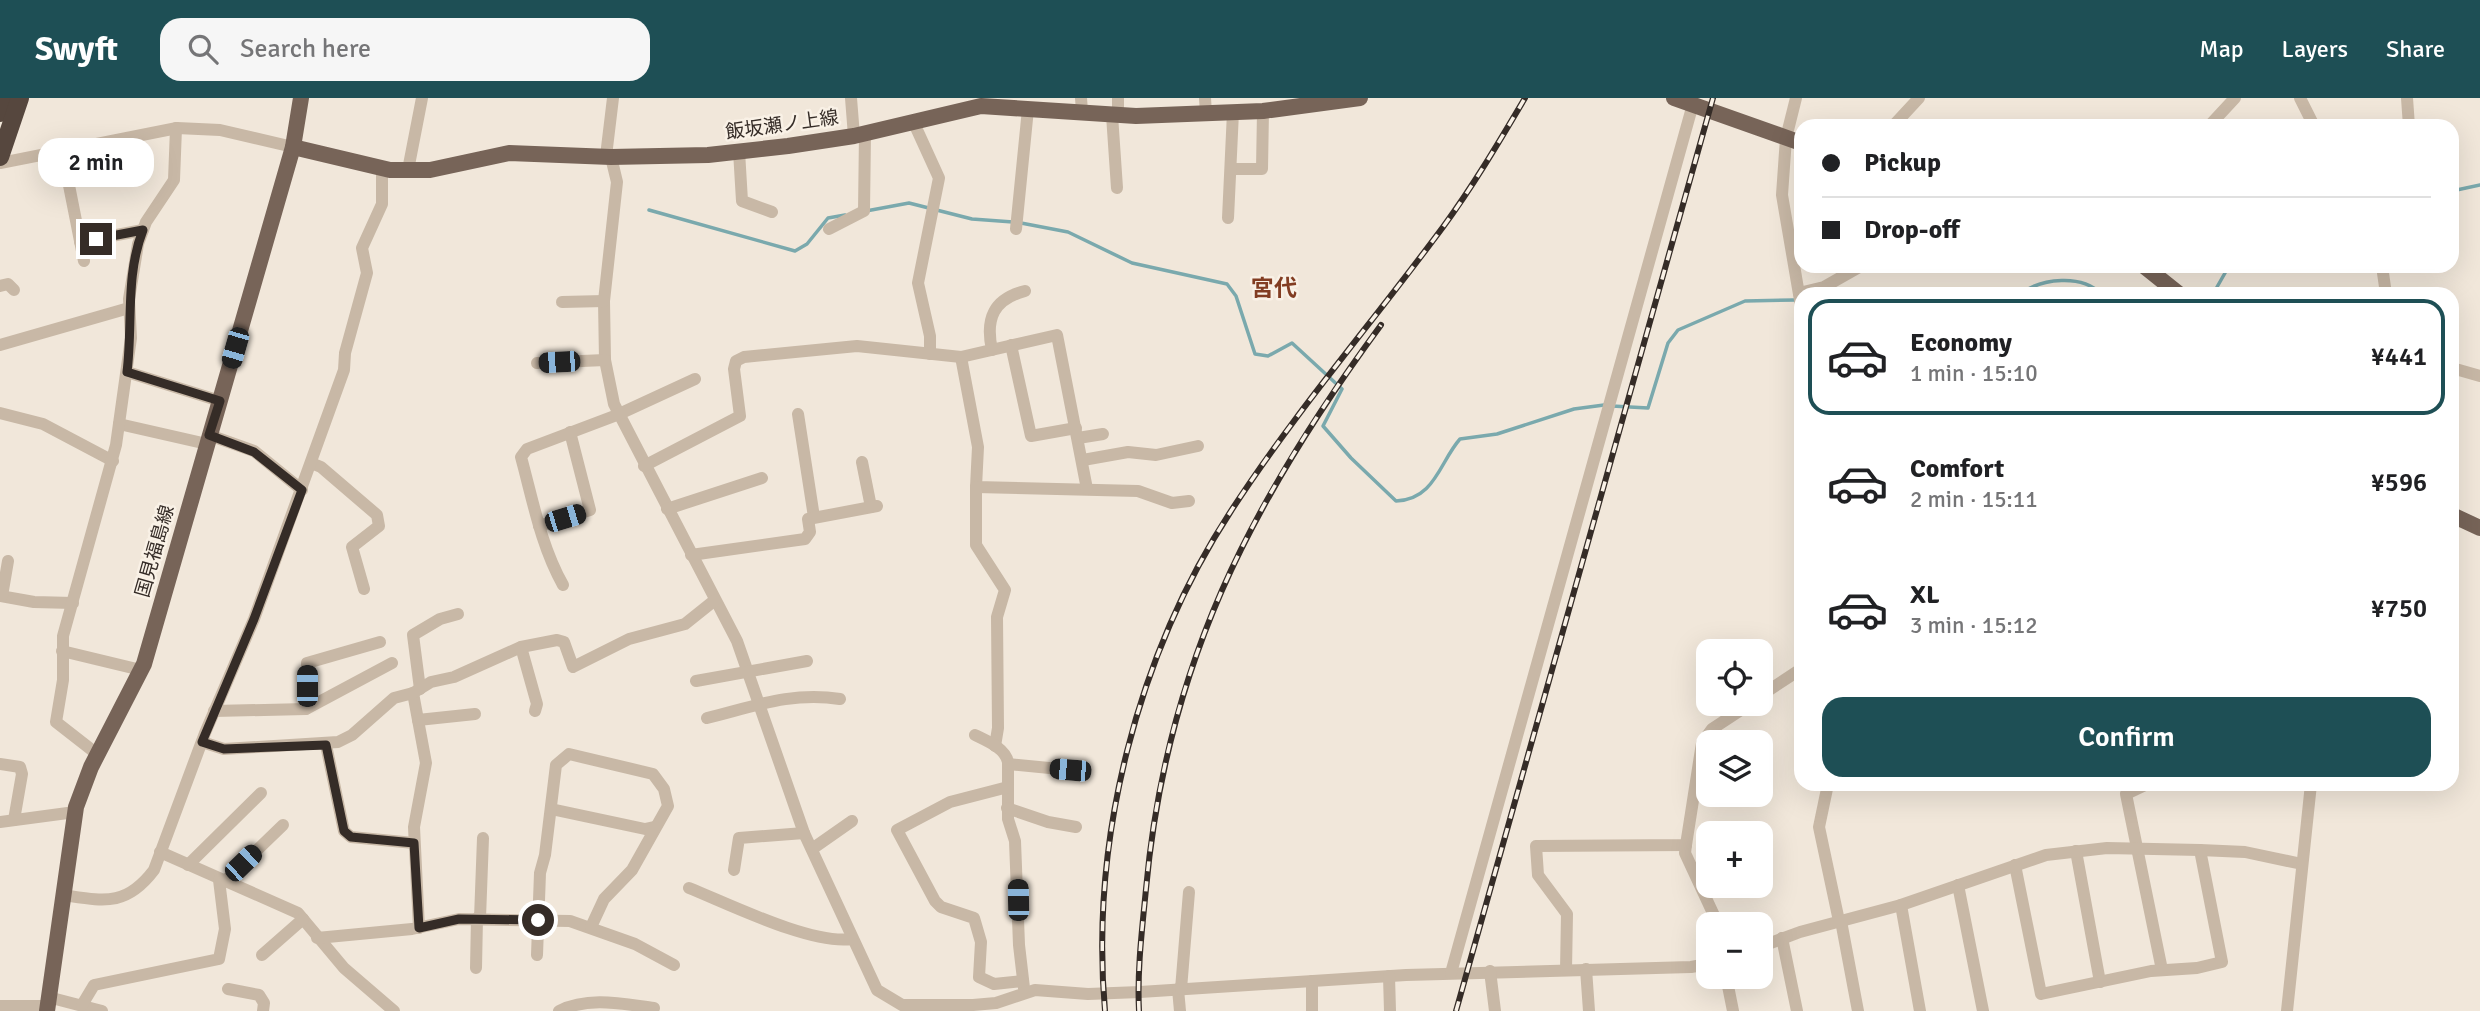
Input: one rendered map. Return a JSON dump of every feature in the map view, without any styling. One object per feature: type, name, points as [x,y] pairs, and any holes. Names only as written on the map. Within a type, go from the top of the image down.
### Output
[{"type":"highway","points":[[0,113],[5,98]]},
{"type":"highway","points":[[0,157],[20,98]]},
{"type":"main road","name":"国見福島線","points":[[47,1005],[75,813],[97,754],[141,670],[293,147],[302,98]]},
{"type":"main road","name":"飯坂瀬ノ上線","points":[[293,147],[382,168],[408,170],[449,167],[509,153],[608,157],[708,155],[860,134],[981,106],[1028,109],[1082,104],[1115,115],[1206,106],[1233,112],[1263,111],[1360,98]]},
{"type":"main road","points":[[1674,98],[1794,140]]},
{"type":"main road","points":[[2154,273],[2171,287]]},
{"type":"main road","points":[[2459,518],[2480,528]]},
{"type":"street","points":[[408,170],[422,98]]},
{"type":"street","points":[[613,98],[608,157],[617,182],[604,301],[605,360],[617,415],[737,641],[804,833],[852,939],[877,990],[902,1005],[921,1009],[997,1007],[1024,986]]},
{"type":"street","points":[[829,229],[864,211],[860,134],[851,98]]},
{"type":"street","points":[[1117,188],[1115,115],[1118,98]]},
{"type":"street","points":[[1795,119],[1796,98]]},
{"type":"street","points":[[1900,119],[1919,98]]},
{"type":"street","points":[[2216,119],[2235,98]]},
{"type":"street","points":[[2300,98],[2310,119]]},
{"type":"street","points":[[2407,98],[2408,119]]},
{"type":"street","points":[[1451,973],[1693,104]]},
{"type":"street","points":[[1016,229],[1028,109]]},
{"type":"street","points":[[1232,169],[1262,169],[1263,111]]},
{"type":"street","points":[[1228,218],[1233,112]]},
{"type":"street","points":[[913,121],[939,178],[935,210],[918,283],[930,336],[930,354]]},
{"type":"street","points":[[97,754],[56,722],[62,688],[62,651],[113,460],[131,338],[129,308],[138,244],[143,230],[174,180],[176,128]]},
{"type":"street","points":[[0,163],[176,128],[220,130],[293,147]]},
{"type":"street","points":[[1794,140],[1782,195],[1794,265]]},
{"type":"street","points":[[62,150],[84,261]]},
{"type":"street","points":[[739,151],[742,201],[772,212]]},
{"type":"street","points":[[63,895],[111,900],[131,894],[153,870],[214,711],[254,619],[344,370],[349,335],[367,273],[362,248],[382,204],[382,168]]},
{"type":"street","points":[[80,242],[143,230]]},
{"type":"street","points":[[1824,287],[1849,273]]},
{"type":"street","points":[[0,286],[8,284],[14,290]]},
{"type":"street","points":[[992,350],[990,323],[996,307],[1006,296],[1025,291]]},
{"type":"street","points":[[562,302],[604,301]]},
{"type":"street","points":[[0,345],[129,308]]},
{"type":"street","points":[[644,466],[740,416],[734,369],[736,361],[744,357],[857,346],[961,357],[1057,335],[1087,489]]},
{"type":"street","points":[[1011,345],[1031,436],[1103,434]]},
{"type":"street","points":[[961,357],[978,447],[976,545],[1005,590],[998,617],[998,728],[995,746]]},
{"type":"street","points":[[537,363],[605,360]]},
{"type":"street","points":[[2459,370],[2480,376]]},
{"type":"street","points":[[127,372],[220,401]]},
{"type":"street","points":[[563,585],[550,559],[521,457],[527,449],[617,415],[695,379]]},
{"type":"street","points":[[0,413],[43,424],[113,460]]},
{"type":"street","points":[[797,414],[814,517]]},
{"type":"street","points":[[119,425],[208,440],[254,452],[302,490]]},
{"type":"street","points":[[540,526],[590,510],[570,432]]},
{"type":"street","points":[[1083,460],[1128,452],[1157,455],[1198,446]]},
{"type":"street","points":[[691,555],[805,539],[810,532],[808,519],[874,506],[862,461]]},
{"type":"street","points":[[311,463],[321,467],[377,515],[379,526],[352,547],[364,589]]},
{"type":"street","points":[[667,509],[762,478]]},
{"type":"street","points":[[976,487],[1144,492],[1172,503],[1189,501]]},
{"type":"street","points":[[8,561],[1,596],[34,602],[73,603]]},
{"type":"street","points":[[202,742],[224,749],[326,745],[352,734],[394,698],[521,647],[558,640],[564,642],[573,667],[629,639],[685,624],[715,600]]},
{"type":"street","points":[[419,928],[414,843],[417,800],[426,771],[418,720],[414,635],[440,619],[458,614]]},
{"type":"street","points":[[306,709],[307,663],[380,642]]},
{"type":"street","points":[[521,647],[537,704],[535,711]]},
{"type":"street","points":[[62,651],[141,670]]},
{"type":"street","points":[[696,681],[807,661]]},
{"type":"street","points":[[214,711],[306,709],[392,663]]},
{"type":"street","points":[[1773,687],[1794,674]]},
{"type":"street","points":[[707,718],[759,703],[816,695],[840,699]]},
{"type":"street","points":[[418,720],[475,714]]},
{"type":"street","points":[[1712,912],[1685,853],[1702,743],[1712,729],[1732,716]]},
{"type":"street","points":[[975,735],[1007,756],[1007,808],[1015,841],[1019,946],[1024,986]]},
{"type":"street","points":[[326,745],[344,831],[351,837],[414,843]]},
{"type":"street","points":[[537,955],[540,873],[556,765],[569,754],[653,774],[664,789],[668,806],[632,870],[604,899],[591,927]]},
{"type":"street","points":[[0,764],[20,767],[23,774],[14,820]]},
{"type":"street","points":[[1008,764],[1070,770]]},
{"type":"street","points":[[1008,787],[950,802],[897,830],[935,901],[941,907],[974,918],[981,942],[979,976],[994,984],[1088,994],[1490,971],[1696,964]]},
{"type":"street","points":[[1827,791],[1819,827],[1858,1011]]},
{"type":"street","points":[[2132,791],[2126,794],[2162,970]]},
{"type":"street","points":[[2287,1011],[2310,791]]},
{"type":"street","points":[[188,865],[261,793]]},
{"type":"street","points":[[1007,808],[1048,822],[1076,827]]},
{"type":"street","points":[[551,809],[645,829],[654,827]]},
{"type":"street","points":[[0,822],[75,813]]},
{"type":"street","points":[[812,849],[852,821]]},
{"type":"street","points":[[221,881],[283,825]]},
{"type":"street","points":[[734,870],[739,838],[804,833]]},
{"type":"street","points":[[476,968],[483,838]]},
{"type":"street","points":[[1566,970],[1567,914],[1538,876],[1536,846],[1686,845]]},
{"type":"street","points":[[1773,942],[1901,905],[2046,855],[2137,849],[2200,850],[2245,852],[2302,864]]},
{"type":"street","points":[[2015,866],[2040,994],[2162,970],[2222,962],[2200,850]]},
{"type":"street","points":[[2076,851],[2100,982]]},
{"type":"street","points":[[160,852],[298,913],[344,968],[390,1010]]},
{"type":"street","points":[[82,1005],[94,985],[219,959],[225,929],[221,881]]},
{"type":"street","points":[[1958,885],[1983,1011]]},
{"type":"street","points":[[689,888],[805,933],[842,940],[852,939]]},
{"type":"street","points":[[1180,1011],[1189,892]]},
{"type":"street","points":[[1901,905],[1920,1011]]},
{"type":"street","points":[[317,938],[419,928],[479,918],[570,921],[635,944],[674,965]]},
{"type":"street","points":[[262,955],[303,919]]},
{"type":"street","points":[[1782,938],[1797,1011]]},
{"type":"street","points":[[1586,969],[1589,1011]]},
{"type":"street","points":[[1490,971],[1495,1011]]},
{"type":"street","points":[[1390,976],[1390,1011]]},
{"type":"street","points":[[1312,981],[1312,1011]]},
{"type":"street","points":[[228,989],[259,995],[264,1003],[263,1011]]},
{"type":"street","points":[[1729,989],[1733,1011]]},
{"type":"street","points":[[559,1011],[572,1004],[592,1002],[654,1008]]},
{"type":"street","points":[[0,1006],[82,1005],[102,1011]]},
{"type":"waterway","points":[[2459,190],[2480,185]]},
{"type":"waterway","points":[[866,211],[909,203],[972,219],[1013,222]]},
{"type":"waterway","points":[[649,210],[795,251],[807,244],[828,218],[845,215]]},
{"type":"waterway","points":[[1021,223],[1068,232],[1132,263],[1227,284],[1236,296],[1255,354],[1268,356],[1292,343],[1342,389],[1323,426],[1351,458],[1396,501],[1409,499],[1428,487],[1460,439],[1497,434],[1574,409],[1604,405]]},
{"type":"waterway","points":[[2217,287],[2225,273]]},
{"type":"waterway","points":[[2033,287],[2062,280],[2091,287]]},
{"type":"waterway","points":[[1612,406],[1648,408],[1668,343],[1678,330],[1745,301],[1794,300]]},
{"type":"railway","points":[[1105,1011],[1102,946],[1105,881],[1113,816],[1127,751],[1146,687],[1170,626],[1198,567],[1231,511],[1308,403],[1443,227],[1525,98]]},
{"type":"railway","points":[[1456,1011],[1713,98]]},
{"type":"railway","points":[[1139,1011],[1142,935],[1156,808],[1173,732],[1195,660],[1222,590],[1254,523],[1334,391],[1381,325]]},
{"type":"district","name":"宮代","points":[[1274,288]]},
{"type":"route","points":[[96,239],[143,230],[129,292],[131,338],[127,372],[220,401],[209,435],[246,447],[302,490],[254,619],[202,742],[224,749],[326,745],[344,831],[351,837],[414,843],[419,928],[459,919],[494,917],[538,920]]}]
